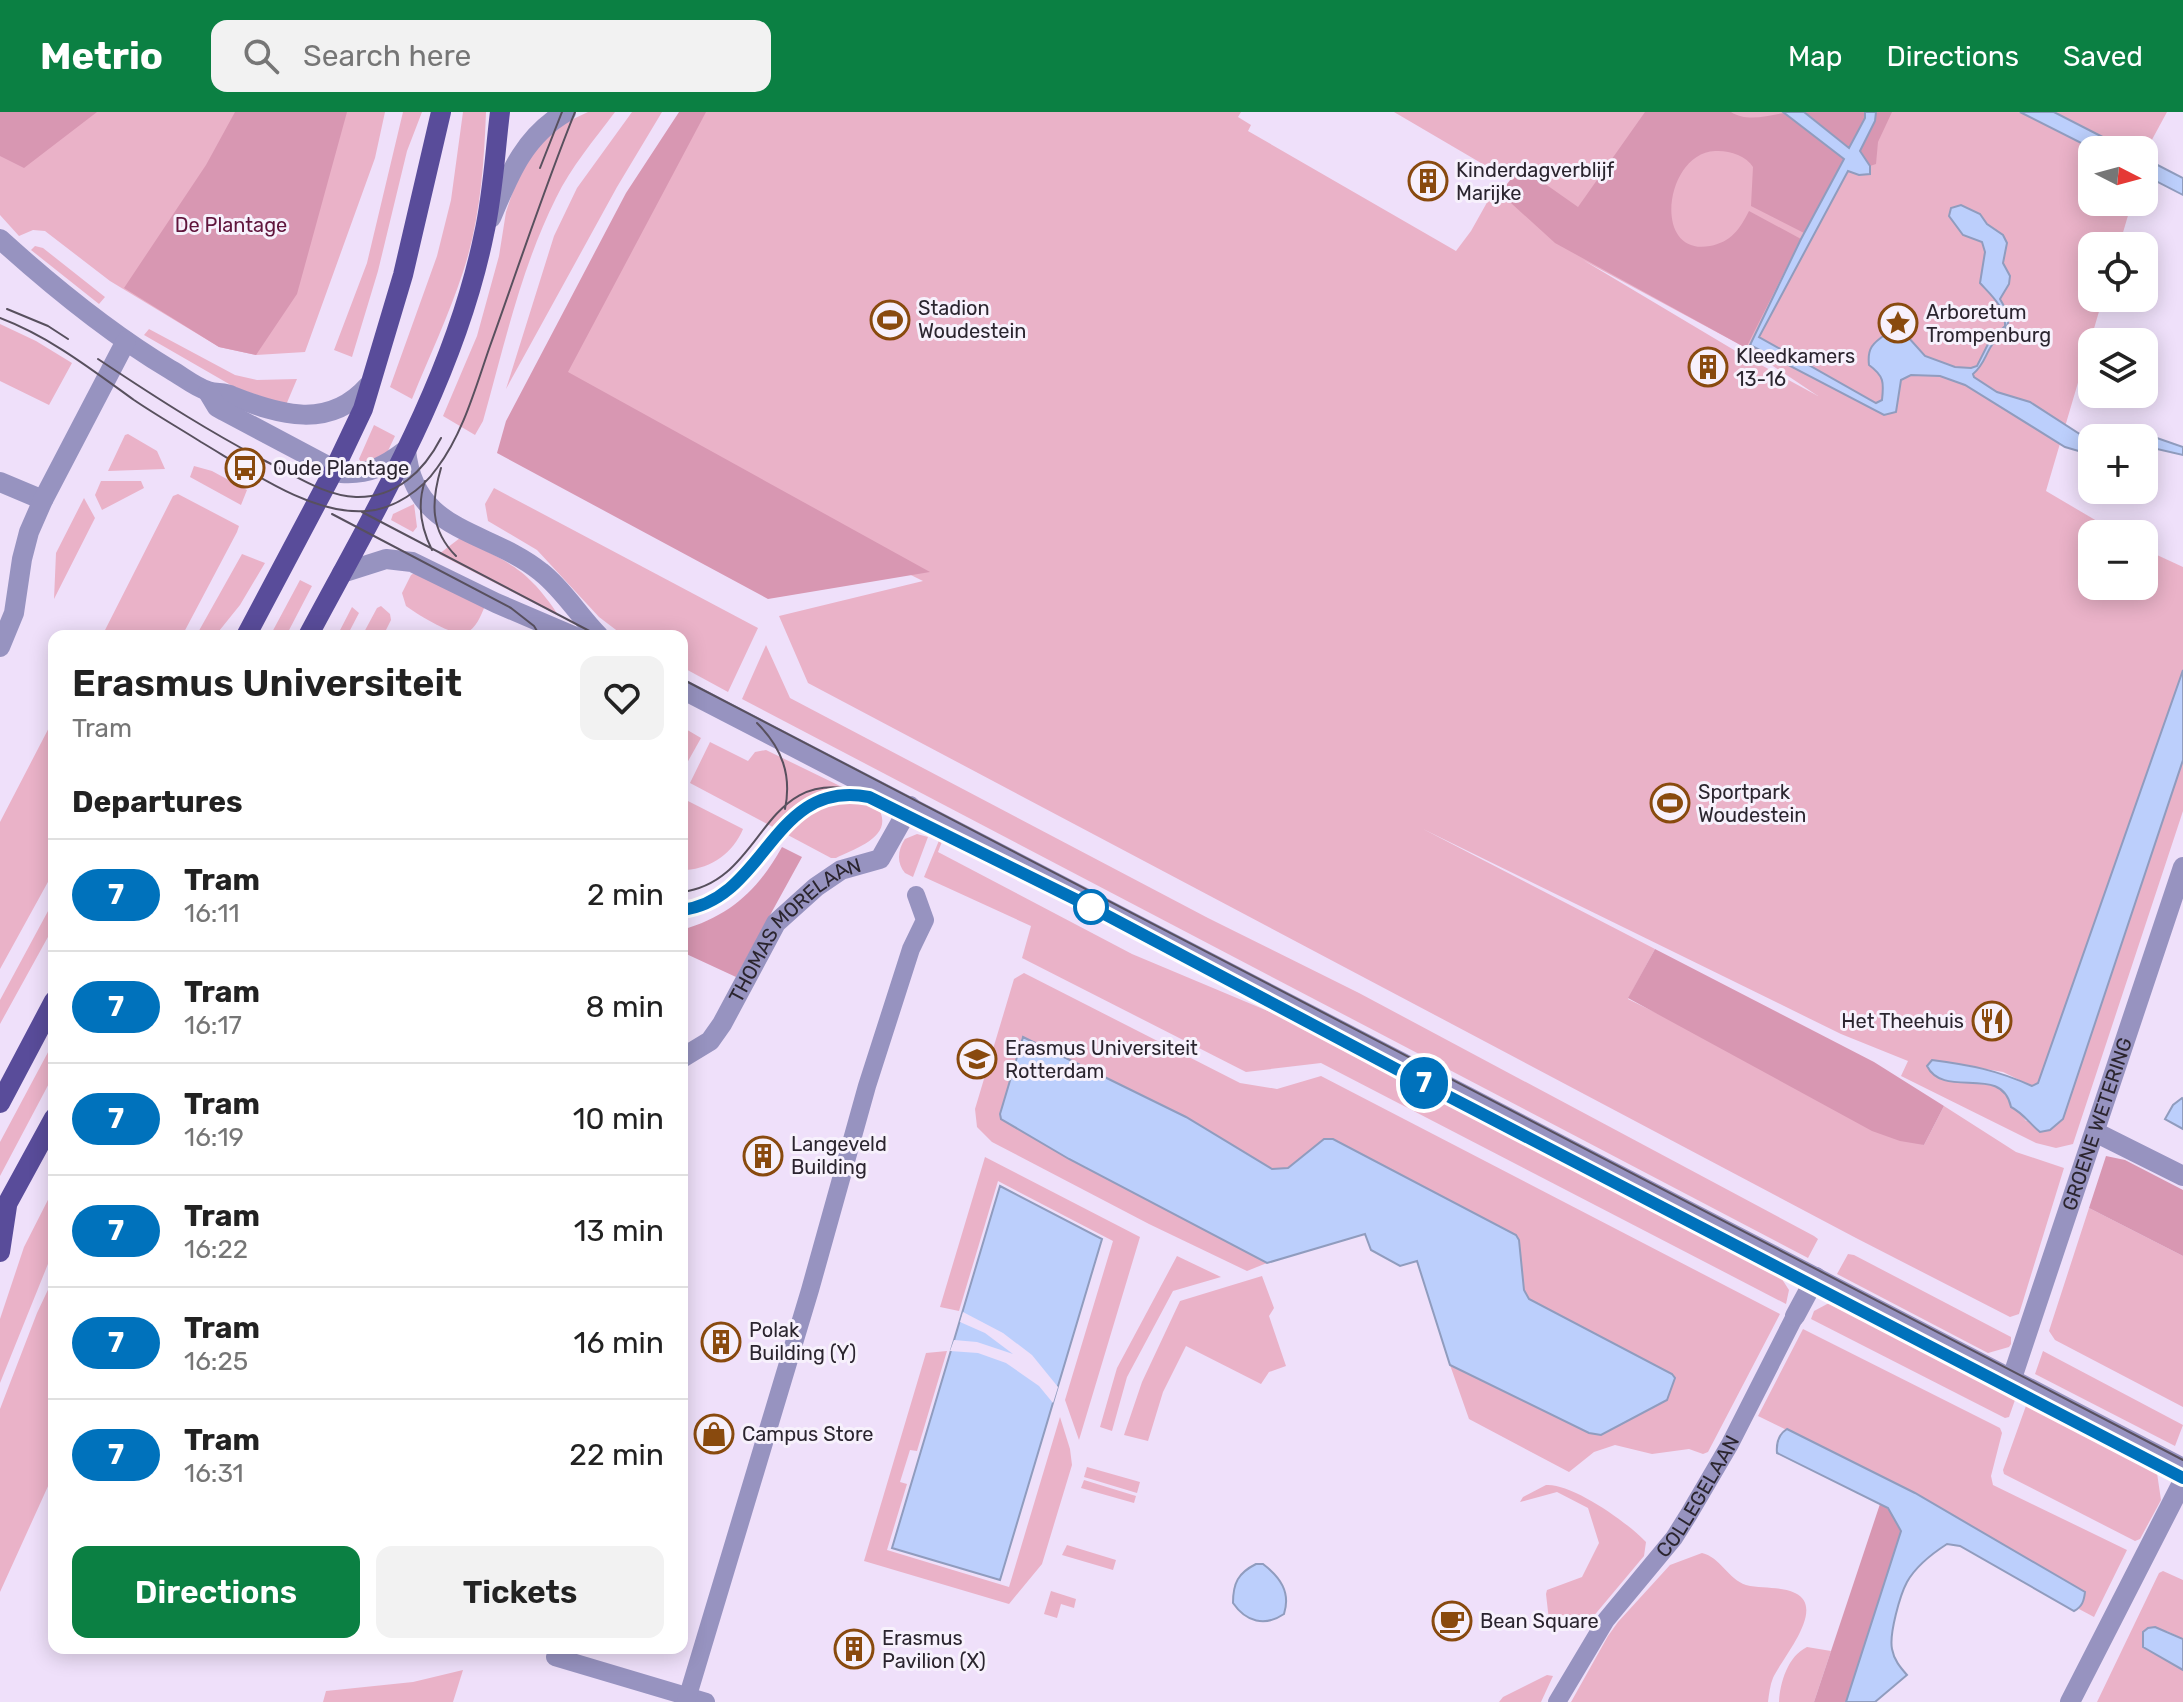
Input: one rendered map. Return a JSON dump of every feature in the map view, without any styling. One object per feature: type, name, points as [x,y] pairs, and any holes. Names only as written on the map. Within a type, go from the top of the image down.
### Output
[{"type":"main road","points":[[249,630],[363,409],[403,275],[441,112]]},
{"type":"main road","points":[[311,630],[406,450],[452,345],[485,232],[500,112]]},
{"type":"main road","points":[[0,1103],[48,1012]]},
{"type":"main road","points":[[0,1252],[3,1211],[48,1129]]},
{"type":"street","points":[[485,232],[513,165],[532,139],[566,112]]},
{"type":"street","points":[[0,239],[126,341],[208,392],[217,407],[334,470],[360,474],[378,469],[406,450],[420,497],[433,511],[467,533],[539,570],[594,630]]},
{"type":"street","points":[[0,647],[25,542],[43,500],[126,341]]},
{"type":"street","points":[[208,392],[227,393],[290,414],[313,415],[329,413],[368,386]]},
{"type":"street","points":[[0,482],[43,500]]},
{"type":"street","points":[[342,573],[386,559],[412,562],[559,630]]},
{"type":"street","points":[[688,692],[2183,1468]]},
{"type":"street","name":"THOMAS MORELAAN","points":[[688,1054],[710,1041],[722,1024],[776,923],[816,887],[841,870],[880,859],[910,806]]},
{"type":"street","name":"GROENE WETERING","points":[[2012,1378],[2183,867]]},
{"type":"street","points":[[687,1699],[810,1290],[867,1086],[911,949],[925,920],[916,895]]},
{"type":"street","points":[[2095,1132],[2183,1176]]},
{"type":"street","name":"COLLEGELAAN","points":[[1557,1702],[1606,1620],[1674,1538],[1689,1514],[1730,1444],[1816,1277]]},
{"type":"street","points":[[2070,1702],[2183,1481]]},
{"type":"street","points":[[555,1657],[687,1699],[706,1702]]},
{"type":"green space","name":"De Plantage","points":[[0,112],[385,112],[375,158],[305,352],[256,355],[219,347],[110,281],[45,231],[33,230],[19,236],[0,215]]},
{"type":"green space","points":[[0,112],[97,112],[24,168],[0,156]]},
{"type":"green space","points":[[235,112],[347,112],[297,294],[256,355],[219,347],[124,288],[206,165]]},
{"type":"green space","points":[[403,112],[422,112],[407,151],[378,271],[352,357],[334,350],[367,263]]},
{"type":"green space","points":[[463,112],[486,112],[477,213],[469,253],[457,288],[412,399],[390,387],[437,256],[451,200]]},
{"type":"green space","points":[[588,112],[615,112],[569,175],[544,225],[514,308],[483,421],[475,435],[443,416],[477,336],[499,256],[506,212],[522,164],[552,129]]},
{"type":"green space","points":[[632,112],[662,112],[617,187],[506,389],[554,236],[577,188]]},
{"type":"green space","points":[[679,112],[706,112],[568,372],[930,572],[768,599],[497,453],[506,421],[626,193]]},
{"type":"green space","name":"Sportpark Woudestein","points":[[691,112],[1241,112],[1238,117],[1251,125],[1248,131],[1456,251],[1494,190],[1500,193],[1510,180],[1394,112],[2167,112],[2154,136],[2078,136],[2078,216],[2128,216],[2123,232],[2078,232],[2078,312],[2099,312],[2094,328],[2078,328],[2078,383],[2046,491],[2095,520],[2078,520],[2078,600],[2158,600],[2158,555],[2183,567],[2183,670],[2038,1084],[2032,1086],[2003,1072],[1932,1060],[1970,1082],[1987,1083],[2006,1092],[2026,1121],[2063,1119],[2183,760],[2183,811],[2073,1144],[2056,1148],[2036,1143],[1901,1076],[1908,1061],[1841,1034],[1423,829],[1655,949],[1628,999],[1924,1145],[1944,1106],[2016,1152],[2064,1168],[2019,1314],[2010,1317],[1856,1238],[808,683],[779,616],[923,581],[542,393]],"holes":[[[1583,260],[1746,348],[1818,396],[1739,353]]]},
{"type":"green space","points":[[1645,112],[1731,112],[1750,118],[1784,113],[1844,159],[1804,233],[1751,206],[1753,167],[1736,154],[1715,151],[1698,156],[1685,168],[1676,185],[1672,221],[1679,236],[1691,245],[1710,246],[1724,241],[1738,229],[1749,211],[1801,239],[1746,348],[1555,243],[1500,193],[1521,167],[1578,207]]},
{"type":"green space","points":[[1804,112],[1865,112],[1865,118],[1850,148]]},
{"type":"green space","points":[[1876,112],[1892,112],[1878,142],[1876,164],[1870,166],[1860,152],[1875,121]]},
{"type":"green space","points":[[35,246],[43,248],[105,297],[99,304],[31,250]]},
{"type":"green space","points":[[0,324],[72,363],[49,405],[0,381]]},
{"type":"green space","points":[[149,329],[235,375],[257,380],[297,379],[286,405],[236,388],[144,335]]},
{"type":"green space","points":[[374,425],[395,436],[387,453],[361,462],[359,459]]},
{"type":"green space","points":[[128,434],[157,451],[165,469],[108,471]]},
{"type":"green space","points":[[194,466],[212,471],[247,490],[241,505],[190,477]]},
{"type":"green space","points":[[101,481],[141,481],[144,488],[102,510],[95,495]]},
{"type":"green space","points":[[494,488],[758,628],[728,692],[688,670],[688,630],[616,630],[599,617],[537,550],[488,521],[485,504]]},
{"type":"green space","points":[[178,494],[239,526],[237,532],[185,630],[105,630],[173,496]]},
{"type":"green space","points":[[84,498],[95,518],[54,599],[56,553]]},
{"type":"green space","points":[[414,504],[417,527],[413,532],[391,520],[393,514]]},
{"type":"green space","points":[[460,538],[516,568],[537,587],[559,616],[439,554]]},
{"type":"green space","points":[[242,554],[265,563],[240,605],[220,630],[199,630]]},
{"type":"green space","points":[[416,572],[485,606],[473,628],[450,630],[406,606],[402,593],[411,575]]},
{"type":"green space","points":[[300,580],[312,586],[289,630],[273,630]]},
{"type":"green space","points":[[381,606],[390,614],[391,620],[386,630],[365,630]]},
{"type":"green space","points":[[352,607],[359,613],[350,630],[340,630]]},
{"type":"green space","points":[[766,645],[790,698],[1208,918],[1359,993],[1814,1236],[1818,1239],[1808,1258],[742,699]]},
{"type":"green space","points":[[48,730],[48,882],[0,969],[0,822]]},
{"type":"green space","points":[[688,730],[701,738],[688,761]]},
{"type":"green space","points":[[710,742],[748,761],[755,752],[766,750],[875,803],[881,814],[879,832],[864,844],[831,858],[690,783]]},
{"type":"green space","points":[[688,801],[743,829],[734,845],[720,858],[688,870]]},
{"type":"green space","points":[[917,834],[928,837],[913,877],[902,869],[899,856],[905,839]]},
{"type":"green space","points":[[940,838],[943,839],[938,852],[1132,954],[1308,1028],[1778,1273],[1789,1290],[1786,1304],[1321,1063],[1246,1072],[1022,958],[1031,926],[924,877]]},
{"type":"green space","points":[[782,847],[802,857],[736,977],[688,955],[688,928],[714,917],[741,899]]},
{"type":"green space","points":[[48,911],[48,937],[0,1024],[0,1000]]},
{"type":"green space","points":[[1655,949],[1874,1062],[1944,1106],[1924,1145],[1872,1131],[1628,998]]},
{"type":"green space","points":[[1024,973],[1240,1083],[1277,1089],[1321,1076],[1780,1314],[1708,1452],[1703,1454],[1689,1449],[1652,1454],[1615,1445],[1594,1452],[1569,1472],[1469,1419],[1450,1365],[1589,1433],[1672,1374],[1529,1299],[1524,1290],[1516,1235],[1333,1139],[1324,1139],[1288,1169],[1273,1169],[1186,1117],[1022,1037],[1000,1114],[1069,1159],[1267,1263],[1247,1271],[992,1142],[977,1127],[975,1109],[1014,979]]},
{"type":"green space","points":[[48,1052],[48,1085],[0,1176],[0,1142]]},
{"type":"green space","points":[[2106,1156],[2125,1160],[2183,1190],[2183,1256],[2089,1208]]},
{"type":"green space","points":[[985,1157],[1140,1237],[1079,1440],[1065,1400],[1113,1241],[998,1181],[959,1311],[940,1307]]},
{"type":"green space","points":[[48,1200],[48,1264],[0,1383],[0,1319],[24,1247]]},
{"type":"green space","points":[[2089,1208],[2183,1256],[2183,1407],[2055,1340],[2049,1331]]},
{"type":"green space","points":[[1848,1254],[2011,1337],[2011,1344],[1988,1353],[1837,1274]]},
{"type":"green space","points":[[1177,1256],[1221,1277],[1173,1291],[1127,1377],[1112,1431],[1100,1427],[1117,1368]]},
{"type":"green space","points":[[1262,1276],[1274,1308],[1269,1316],[1286,1366],[1269,1372],[1261,1384],[1186,1346],[1163,1392],[1148,1441],[1124,1435],[1142,1382],[1180,1301]]},
{"type":"green space","points":[[48,1290],[48,1486],[0,1592],[0,1409]]},
{"type":"green space","points":[[1829,1303],[2013,1397],[2015,1400],[2009,1417],[2005,1418],[1811,1319],[1814,1311]]},
{"type":"green space","points":[[1803,1329],[2000,1428],[2002,1433],[1991,1476],[1993,1485],[2127,1550],[2094,1617],[2079,1609],[2084,1592],[1915,1493],[1758,1416]]},
{"type":"green space","points":[[947,1351],[917,1451],[910,1450],[900,1482],[907,1484],[887,1550],[1009,1587],[1060,1417],[1072,1465],[1042,1564],[1009,1604],[864,1561],[926,1353]]},
{"type":"green space","points":[[2043,1351],[2183,1425],[2175,1446],[2035,1374]]},
{"type":"green space","points":[[2027,1403],[2157,1473],[2161,1500],[2140,1539],[2135,1541],[2004,1474]]},
{"type":"green space","points":[[1087,1467],[1140,1482],[1137,1493],[1084,1477]]},
{"type":"green space","points":[[1084,1480],[1136,1496],[1134,1503],[1081,1488]]},
{"type":"green space","points":[[1546,1485],[1570,1490],[1584,1497],[1626,1524],[1646,1542],[1644,1556],[1587,1624],[1577,1629],[1550,1629],[1547,1590],[1582,1577],[1599,1543],[1588,1508],[1557,1492],[1520,1502],[1523,1497]]},
{"type":"green space","points":[[1880,1504],[1891,1512],[1901,1531],[1846,1702],[1814,1702]]},
{"type":"green space","points":[[1067,1545],[1116,1560],[1113,1570],[1062,1555]]},
{"type":"green space","points":[[1702,1553],[1746,1585],[1789,1591],[1804,1600],[1804,1621],[1773,1678],[1768,1702],[1571,1702],[1618,1622],[1670,1565]]},
{"type":"green space","points":[[2163,1571],[2183,1580],[2183,1639],[2167,1631],[2144,1647],[2183,1670],[2183,1702],[2097,1702],[2159,1573]]},
{"type":"green space","points":[[1051,1591],[1076,1599],[1074,1608],[1061,1604],[1057,1618],[1044,1614]]},
{"type":"green space","points":[[1807,1647],[1831,1651],[1814,1702],[1779,1702],[1786,1670],[1800,1651]]},
{"type":"green space","points":[[463,1670],[453,1702],[323,1702],[326,1691],[413,1682]]},
{"type":"green space","points":[[1547,1675],[1553,1676],[1541,1702],[1499,1702],[1503,1697]]},
{"type":"water","points":[[1783,112],[1804,112],[1849,148],[1865,118],[1865,112],[1876,112],[1875,121],[1860,151],[1870,166],[1870,174],[1859,175],[1848,171],[1759,337],[1876,403],[1882,400],[1883,384],[1878,373],[1869,365],[1869,354],[1874,343],[1886,334],[1908,337],[1925,356],[1955,367],[1977,366],[1989,342],[2005,326],[2005,320],[1997,303],[1980,283],[1985,252],[1982,242],[1963,235],[1949,216],[1951,208],[1961,205],[1980,214],[1987,224],[2003,235],[2007,243],[2003,263],[2010,276],[2000,299],[2009,315],[2007,325],[1973,374],[1974,377],[1997,392],[2030,402],[2078,433],[2078,451],[2065,447],[1965,385],[1940,376],[1911,375],[1901,380],[1896,412],[1884,415],[1750,345],[1844,159]]},
{"type":"water","points":[[2020,112],[2054,112],[2101,136],[2078,136],[2078,141]]},
{"type":"water","points":[[2158,165],[2183,178],[2183,195],[2158,182]]},
{"type":"water","points":[[2158,438],[2183,447],[2183,455],[2158,449]]},
{"type":"water","points":[[2183,670],[2183,760],[2063,1119],[2050,1130],[2040,1132],[2011,1107],[2006,1094],[1996,1087],[1946,1081],[1935,1076],[1927,1066],[1932,1060],[1946,1062],[1995,1072],[2032,1086],[2038,1083]]},
{"type":"water","points":[[1023,1037],[1186,1117],[1272,1169],[1288,1168],[1324,1139],[1333,1139],[1516,1235],[1524,1290],[1529,1299],[1672,1374],[1675,1378],[1667,1400],[1601,1435],[1589,1433],[1450,1365],[1417,1261],[1400,1266],[1371,1250],[1365,1234],[1267,1263],[1069,1159],[1001,1119]]},
{"type":"water","points":[[2182,1098],[2183,1129],[2165,1119],[2173,1105]]},
{"type":"water","points":[[1000,1186],[1102,1239],[1000,1580],[892,1548]]},
{"type":"water","points":[[1787,1429],[1915,1493],[2085,1592],[2079,1608],[2074,1611],[1960,1546],[1947,1544],[1915,1571],[1898,1605],[1892,1649],[1907,1675],[1875,1702],[1846,1702],[1901,1531],[1888,1508],[1777,1453],[1779,1439]]},
{"type":"water","points":[[1256,1564],[1263,1564],[1269,1569],[1285,1592],[1284,1614],[1277,1618],[1263,1621],[1250,1618],[1233,1603],[1238,1579]]},
{"type":"water","points":[[2155,1627],[2183,1639],[2183,1670],[2143,1647],[2143,1632]]},
{"type":"pier","points":[[963,1312],[1003,1333],[1032,1355],[1058,1387],[1053,1403],[1039,1386],[1006,1363],[978,1353],[950,1351],[954,1340],[977,1342],[1013,1354],[985,1333],[960,1322]]},
{"type":"tram line","points":[[540,168],[562,112]]},
{"type":"tram line","points":[[0,318],[53,344],[151,411],[281,488],[324,506],[346,511],[387,507],[424,484],[446,455],[462,425],[575,112]]},
{"type":"tram line","points":[[7,309],[48,326],[68,339]]},
{"type":"tram line","points":[[98,359],[234,444],[308,483],[336,494],[370,496],[396,487],[417,471],[441,438]]},
{"type":"tram line","points":[[441,468],[435,492],[435,515],[441,536],[456,556]]},
{"type":"tram line","points":[[425,481],[421,516],[432,550]]},
{"type":"tram line","points":[[362,512],[588,630]]},
{"type":"tram line","points":[[332,514],[511,608],[536,630]]},
{"type":"tram line","points":[[688,682],[2183,1460]]},
{"type":"tram line","points":[[757,723],[773,742],[783,763],[787,785],[785,809]]},
{"type":"tram line","points":[[688,890],[711,883],[732,867],[785,806],[806,792],[834,787],[870,794],[2183,1478]]},
{"type":"tram line","points":[[688,908],[701,905],[731,887],[797,812],[815,802],[842,794]]},
{"type":"tram line","name":"7","points":[[688,909],[711,902],[737,883],[792,817],[810,804],[842,794],[869,797],[1091,907],[2183,1478]]},
{"type":"place","name":"Kinderdagverblijf Marijke","points":[[1428,181]]},
{"type":"place","name":"Stadion Woudestein","points":[[890,320]]},
{"type":"place","name":"Arboretum Trompenburg","points":[[1898,323]]},
{"type":"place","name":"Kleedkamers 13-16","points":[[1708,367]]},
{"type":"place","name":"Oude Plantage","points":[[245,468]]},
{"type":"place","name":"Sportpark Woudestein","points":[[1670,803]]},
{"type":"place","name":"Het Theehuis","points":[[1992,1021]]},
{"type":"place","name":"Erasmus Universiteit Rotterdam","points":[[977,1059]]},
{"type":"place","name":"Langeveld Building","points":[[763,1156]]},
{"type":"place","name":"Polak Building (Y)","points":[[721,1342]]},
{"type":"place","name":"Campus Store","points":[[714,1434]]},
{"type":"place","name":"Bean Square","points":[[1452,1621]]},
{"type":"place","name":"Erasmus Pavilion (X)","points":[[854,1649]]}]
